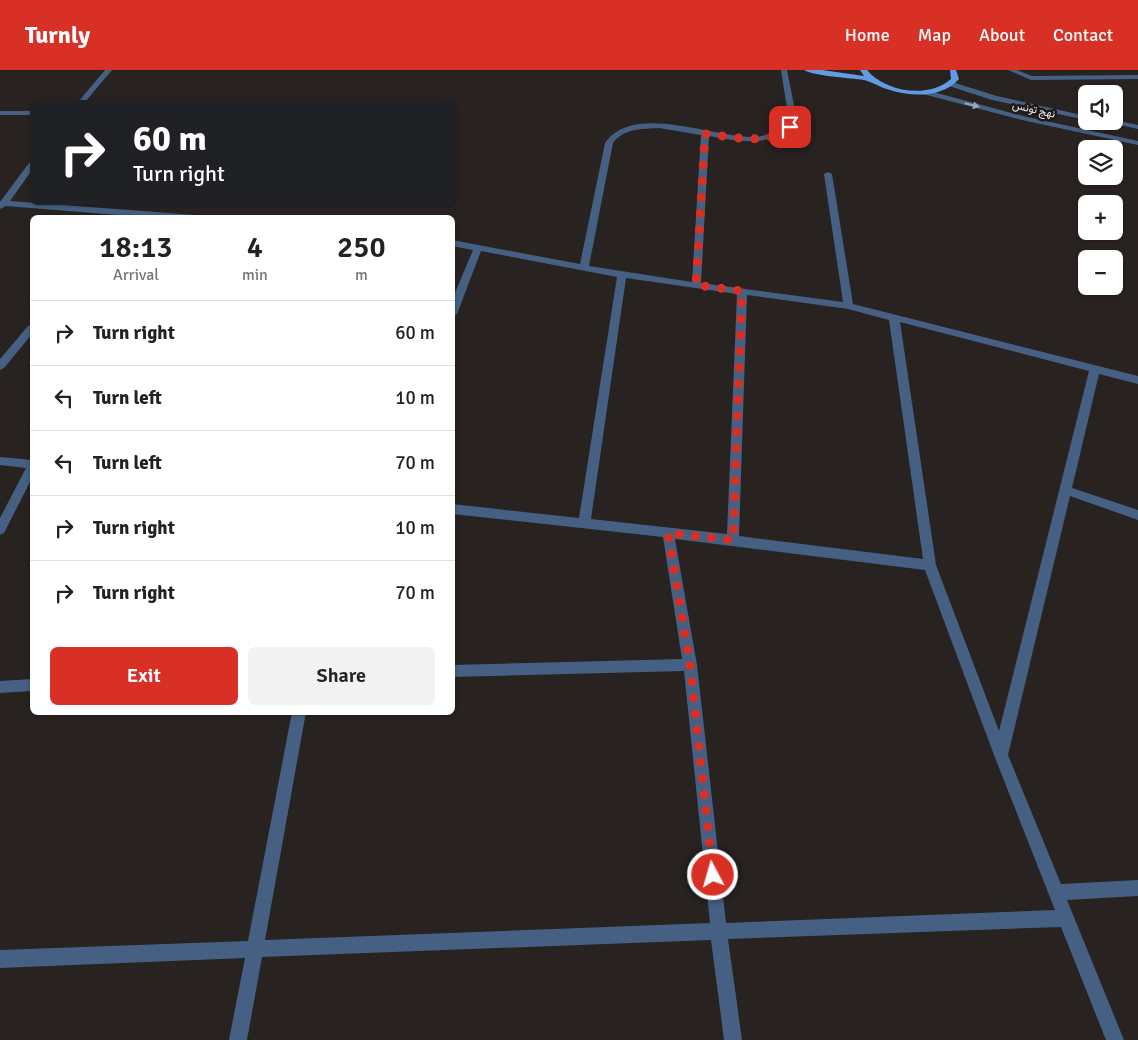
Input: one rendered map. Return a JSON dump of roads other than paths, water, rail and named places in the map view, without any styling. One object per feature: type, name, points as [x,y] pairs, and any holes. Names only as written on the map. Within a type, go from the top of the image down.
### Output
[{"type":"main road","points":[[807,70],[870,79],[900,91],[926,92],[937,91],[952,84],[955,79],[953,70]]},
{"type":"main road","points":[[863,70],[870,79]]},
{"type":"street","points":[[83,100],[110,70]]},
{"type":"street","points":[[584,268],[609,143],[618,132],[631,128],[653,126],[705,134],[764,139],[784,132],[790,127],[792,115],[784,70]]},
{"type":"street","points":[[1011,70],[1031,78],[1138,77]]},
{"type":"street","name":"نهج تونس","points":[[952,84],[995,98],[1078,116]]},
{"type":"street","name":"نهج تونس","points":[[926,92],[1013,116],[1138,143]]},
{"type":"street","points":[[0,113],[30,113]]},
{"type":"street","points":[[1123,124],[1138,127]]},
{"type":"street","points":[[696,285],[705,134]]},
{"type":"street","points":[[2,205],[30,168]]},
{"type":"street","points":[[828,174],[848,306]]},
{"type":"street","points":[[2,205],[128,215]]},
{"type":"street","points":[[455,245],[622,275],[848,306],[1138,380]]},
{"type":"street","points":[[455,306],[477,250]]},
{"type":"street","points":[[584,523],[622,275]]},
{"type":"street","points":[[733,540],[742,291]]},
{"type":"street","points":[[894,317],[930,565],[1001,755],[1115,1040]]},
{"type":"street","points":[[0,366],[30,330]]},
{"type":"street","points":[[1001,755],[1095,368]]},
{"type":"street","points":[[0,461],[30,466]]},
{"type":"street","points":[[0,530],[30,470]]},
{"type":"street","points":[[1065,490],[1138,515]]},
{"type":"street","points":[[455,510],[733,540],[930,565]]},
{"type":"street","points":[[668,533],[690,665],[719,933],[733,1040]]},
{"type":"street","points":[[455,671],[690,665]]},
{"type":"street","points":[[0,686],[30,685]]},
{"type":"street","points":[[238,1040],[298,715]]},
{"type":"street","points":[[1056,893],[1138,888]]},
{"type":"street","points":[[0,959],[719,933],[1066,918]]}]
